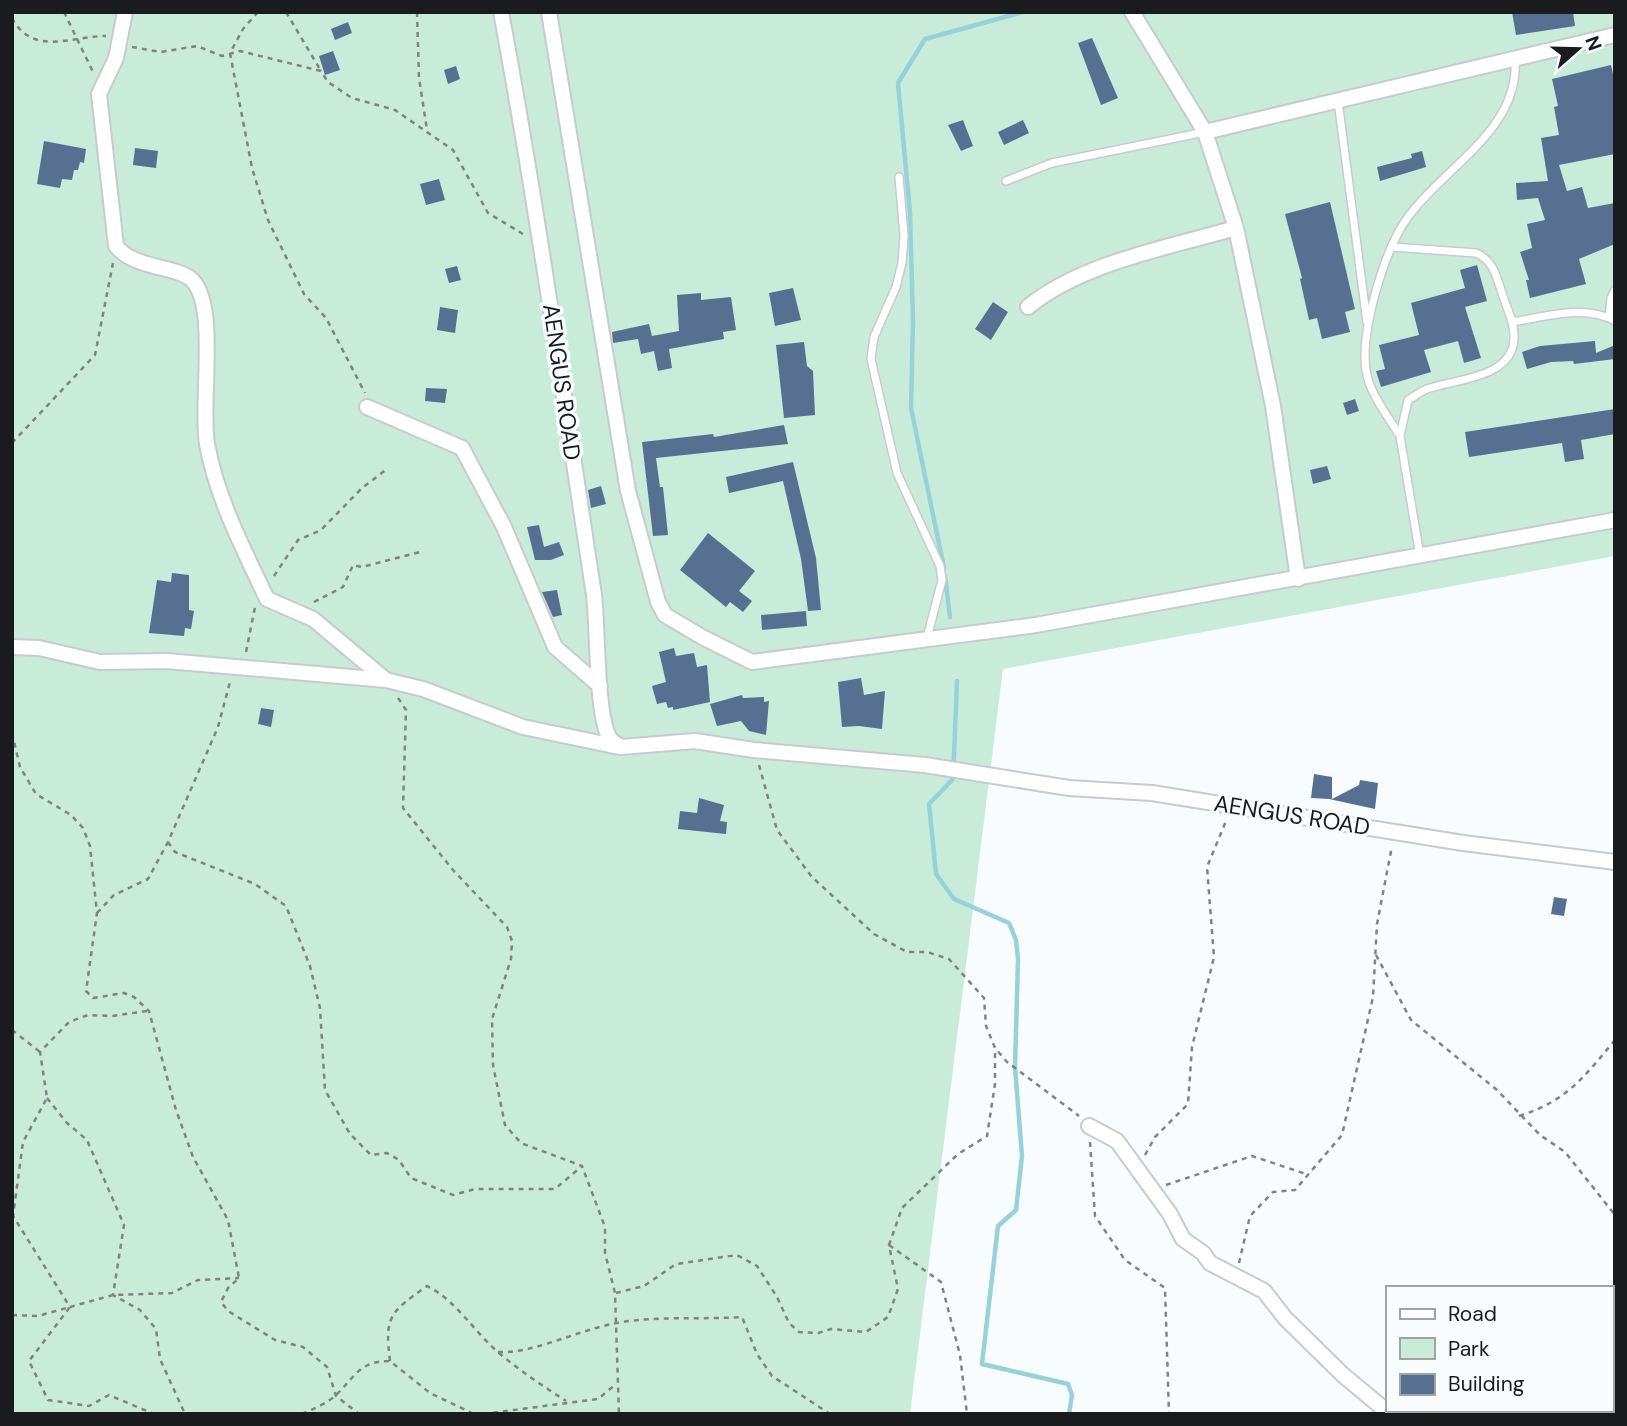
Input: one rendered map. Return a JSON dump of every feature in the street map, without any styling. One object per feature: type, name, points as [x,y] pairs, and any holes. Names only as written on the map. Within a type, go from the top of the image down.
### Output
[{"type":"street","points":[[125,12],[119,44],[99,94],[116,246],[127,257],[191,279],[200,292],[205,317],[207,444],[228,515],[267,599],[313,619],[386,680]]},
{"type":"street","name":"AENGUS ROAD","points":[[501,12],[541,245],[596,611],[600,686],[608,735],[621,747]]},
{"type":"street","points":[[549,12],[628,491],[658,602],[665,615],[702,638],[752,662],[1036,625],[1615,520]]},
{"type":"street","points":[[1132,12],[1205,132],[1236,228],[1265,362],[1298,579]]},
{"type":"street","points":[[1205,132],[1615,35]]},
{"type":"street","points":[[1028,307],[1051,288],[1117,264],[1236,228]]},
{"type":"street","points":[[367,407],[462,448],[504,527],[555,647],[600,686]]},
{"type":"street","points":[[12,647],[39,648],[100,662],[167,661],[386,680],[422,690],[523,727],[621,747],[695,741],[754,750]]},
{"type":"street","name":"AENGUS ROAD","points":[[754,750],[970,771],[1069,788],[1135,791],[1394,832],[1615,862]]},
{"type":"street","points":[[1089,1126],[1117,1141],[1170,1214],[1183,1239],[1202,1253],[1210,1263],[1264,1291],[1285,1318],[1343,1375],[1386,1411]]},
{"type":"lane","points":[[1368,328],[1393,247],[1407,217],[1482,142],[1517,81],[1515,59]]},
{"type":"lane","points":[[1338,101],[1368,328],[1366,370],[1377,397],[1400,436],[1420,557]]},
{"type":"lane","points":[[1006,181],[1052,163],[1205,132]]},
{"type":"lane","points":[[899,177],[904,236],[902,263],[896,287],[874,337],[871,359],[897,473],[940,566],[942,580],[927,639]]},
{"type":"lane","points":[[1393,247],[1476,253],[1485,256],[1494,271],[1512,322],[1514,342],[1506,358],[1482,375],[1426,389],[1408,400],[1400,436]]},
{"type":"lane","points":[[1612,320],[1611,298],[1615,290]]},
{"type":"lane","points":[[1512,322],[1580,312],[1600,313],[1612,320]]},
{"type":"path","points":[[64,12],[97,81],[99,94]]},
{"type":"path","points":[[258,12],[243,29],[230,54],[252,168],[268,220],[304,295],[326,318],[339,341],[368,399],[367,407]]},
{"type":"path","points":[[286,12],[328,82],[352,98],[395,110],[428,130],[437,141],[453,150],[488,213],[541,245]]},
{"type":"path","points":[[417,12],[419,78],[428,130]]},
{"type":"path","points":[[12,18],[18,29],[33,41],[51,43],[114,36],[119,44],[161,52],[197,46],[222,56],[240,51],[321,71]]},
{"type":"path","points":[[12,443],[95,355],[116,246]]},
{"type":"path","points":[[267,599],[277,569],[298,540],[321,530],[362,488],[387,470]]},
{"type":"path","points":[[296,613],[343,587],[353,565],[362,567],[419,552]]},
{"type":"path","points":[[97,913],[114,895],[148,879],[168,842],[218,727],[228,684],[243,667],[261,585]]},
{"type":"path","points":[[386,680],[406,710],[403,808],[467,886],[507,927],[512,941],[510,959],[492,1019],[493,1065],[505,1125],[521,1143],[582,1166],[604,1227],[605,1253],[615,1293],[619,1414]]},
{"type":"path","points":[[12,733],[20,767],[36,794],[71,816],[83,828],[93,864],[97,913],[86,979],[89,995],[93,998],[124,993],[134,997],[149,1011],[176,1110],[193,1157],[228,1220],[239,1278]]},
{"type":"path","points":[[754,750],[777,830],[812,877],[873,934],[907,952],[927,952],[948,958],[984,998],[986,1026],[995,1048],[1007,1062],[1071,1108],[1089,1126],[1096,1216],[1125,1260],[1165,1288],[1169,1414]]},
{"type":"path","points":[[1138,1167],[1155,1137],[1188,1104],[1192,1047],[1214,957],[1207,867],[1232,805]]},
{"type":"path","points":[[1236,1276],[1250,1216],[1273,1192],[1295,1190],[1342,1135],[1373,998],[1377,925],[1394,832]]},
{"type":"path","points":[[168,842],[175,852],[255,884],[286,906],[310,965],[320,1008],[325,1090],[350,1134],[371,1155],[387,1153],[399,1160],[411,1178],[453,1195],[475,1189],[555,1189],[582,1166]]},
{"type":"path","points":[[1376,955],[1411,1020],[1497,1090],[1519,1116],[1565,1153],[1615,1215]]},
{"type":"path","points":[[40,1052],[69,1022],[88,1014],[112,1016],[149,1011]]},
{"type":"path","points":[[12,1030],[40,1052],[47,1098],[67,1123],[88,1140],[124,1225],[113,1295]]},
{"type":"path","points":[[1519,1116],[1549,1107],[1580,1082],[1615,1040]]},
{"type":"path","points":[[615,1293],[644,1286],[676,1264],[737,1255],[757,1266],[778,1297],[789,1323],[799,1332],[818,1333],[831,1329],[866,1332],[888,1317],[898,1289],[889,1245],[902,1208],[958,1154],[987,1136],[995,1084],[995,1048]]},
{"type":"path","points":[[47,1098],[23,1142],[12,1217],[69,1307]]},
{"type":"path","points":[[1152,1189],[1252,1156],[1310,1175]]},
{"type":"path","points":[[889,1245],[941,1282],[960,1355],[967,1414]]},
{"type":"path","points":[[12,1315],[37,1316],[113,1295],[158,1295],[172,1293],[198,1280],[239,1278]]},
{"type":"path","points":[[239,1278],[228,1288],[221,1302],[228,1311],[275,1340],[303,1347],[327,1367],[336,1396],[359,1414]]},
{"type":"path","points":[[390,1361],[386,1331],[396,1308],[426,1286],[445,1295],[466,1322],[498,1352],[566,1401]]},
{"type":"path","points":[[113,1295],[140,1310],[156,1329],[160,1359],[185,1414]]},
{"type":"path","points":[[69,1307],[29,1361],[48,1399],[89,1406],[109,1395],[154,1414]]},
{"type":"path","points":[[498,1352],[518,1353],[552,1340],[615,1323],[742,1317],[757,1354],[772,1376],[830,1414]]},
{"type":"path","points":[[302,1414],[336,1396],[355,1371],[378,1361],[390,1361],[430,1393],[474,1414]]},
{"type":"path","points":[[483,1414],[529,1410],[566,1401],[598,1399],[617,1383]]},
{"type":"green space","points":[[12,12],[1615,12],[1615,556],[1003,669],[910,1414],[12,1414]]},
{"type":"building","points":[[1512,12],[1573,12],[1575,26],[1516,35]]},
{"type":"building","points":[[348,22],[352,33],[335,40],[331,29]]},
{"type":"building","points":[[1092,38],[1118,98],[1101,105],[1078,43]]},
{"type":"building","points":[[333,51],[340,70],[325,75],[319,56]]},
{"type":"building","points":[[1611,65],[1615,83],[1615,154],[1559,165],[1567,191],[1582,187],[1588,208],[1615,203],[1615,244],[1579,259],[1586,284],[1530,298],[1526,280],[1529,280],[1520,252],[1532,248],[1527,224],[1545,220],[1538,198],[1517,200],[1516,183],[1548,181],[1541,138],[1559,135],[1554,107],[1558,106],[1552,79]]},
{"type":"building","points":[[456,66],[460,79],[448,84],[444,70]]},
{"type":"building","points":[[963,120],[973,146],[961,151],[948,125]]},
{"type":"building","points":[[1023,120],[1029,133],[1004,145],[998,132]]},
{"type":"building","points":[[44,141],[86,149],[84,163],[80,162],[78,170],[74,170],[72,180],[62,179],[60,188],[37,184]]},
{"type":"building","points":[[135,148],[158,151],[156,168],[133,165]]},
{"type":"building","points":[[1422,151],[1426,167],[1380,181],[1377,167],[1412,158],[1411,154]]},
{"type":"building","points":[[439,179],[445,200],[426,205],[420,184]]},
{"type":"building","points":[[1330,202],[1355,309],[1345,312],[1350,332],[1322,339],[1317,318],[1309,320],[1300,279],[1302,278],[1285,214]]},
{"type":"building","points":[[1477,265],[1487,301],[1465,307],[1481,358],[1464,363],[1458,341],[1424,350],[1431,372],[1381,387],[1376,371],[1385,369],[1379,345],[1419,335],[1411,303],[1465,288],[1460,270]]},
{"type":"building","points":[[457,266],[461,280],[449,283],[445,269]]},
{"type":"building","points":[[793,288],[801,320],[775,326],[769,293]]},
{"type":"building","points":[[701,293],[701,300],[731,297],[736,330],[723,332],[724,339],[669,349],[672,368],[658,371],[654,351],[641,354],[638,339],[613,343],[612,332],[649,324],[652,336],[679,331],[677,295]]},
{"type":"building","points":[[993,302],[1008,312],[991,340],[975,329]]},
{"type":"building","points":[[440,307],[458,310],[455,333],[437,330]]},
{"type":"building","points":[[1595,341],[1596,353],[1615,345],[1615,359],[1574,364],[1573,361],[1551,362],[1527,369],[1522,352],[1540,346]]},
{"type":"building","points":[[804,342],[807,366],[813,371],[815,415],[784,418],[776,345]]},
{"type":"building","points":[[426,388],[447,389],[445,403],[425,401]]},
{"type":"building","points":[[1355,399],[1359,411],[1347,415],[1343,403]]},
{"type":"building","points":[[1615,409],[1615,434],[1581,440],[1584,459],[1565,462],[1562,443],[1469,457],[1465,432]]},
{"type":"building","points":[[784,425],[788,444],[656,458],[660,487],[663,487],[668,535],[653,536],[642,442],[713,434],[714,437]]},
{"type":"building","points":[[793,462],[816,558],[821,610],[808,611],[801,559],[783,481],[729,493],[726,477]]},
{"type":"building","points":[[1327,466],[1331,479],[1313,484],[1310,470]]},
{"type":"building","points":[[601,486],[606,504],[591,508],[588,490]]},
{"type":"building","points":[[539,525],[544,547],[559,542],[564,555],[551,560],[535,560],[527,527]]},
{"type":"building","points":[[708,533],[755,571],[739,591],[752,601],[743,612],[730,602],[726,607],[680,570]]},
{"type":"building","points":[[172,573],[189,575],[189,610],[194,611],[191,629],[185,628],[184,636],[149,633],[157,580],[171,582]]},
{"type":"building","points":[[557,590],[562,615],[553,617],[542,592]]},
{"type":"building","points":[[806,611],[807,626],[762,630],[761,615]]},
{"type":"building","points":[[674,648],[676,656],[694,653],[697,667],[707,665],[710,702],[673,710],[673,707],[668,708],[666,702],[657,704],[652,686],[666,682],[659,652]]},
{"type":"building","points":[[861,678],[864,695],[885,691],[882,729],[842,727],[838,682]]},
{"type":"building","points":[[742,695],[743,698],[764,697],[764,702],[769,701],[766,735],[749,731],[741,721],[717,726],[710,704]]},
{"type":"building","points":[[261,708],[274,710],[271,727],[258,724]]},
{"type":"building","points":[[1314,774],[1332,777],[1332,799],[1359,785],[1360,780],[1378,783],[1375,809],[1311,798]]},
{"type":"building","points":[[699,798],[724,805],[720,821],[727,822],[726,834],[678,829],[680,811],[697,813]]},
{"type":"building","points":[[1554,897],[1567,899],[1564,916],[1551,914]]},
{"type":"waterway","points":[[944,568],[911,408],[913,321],[910,213],[898,83],[925,39],[1023,12]]},
{"type":"waterway","points":[[945,576],[950,617]]},
{"type":"waterway","points":[[957,681],[953,779],[929,804],[936,874],[954,899],[1009,923],[1016,940],[1018,959],[1015,1067],[1022,1156],[1016,1210],[998,1226],[982,1364],[1068,1384],[1072,1395],[1069,1414]]}]
